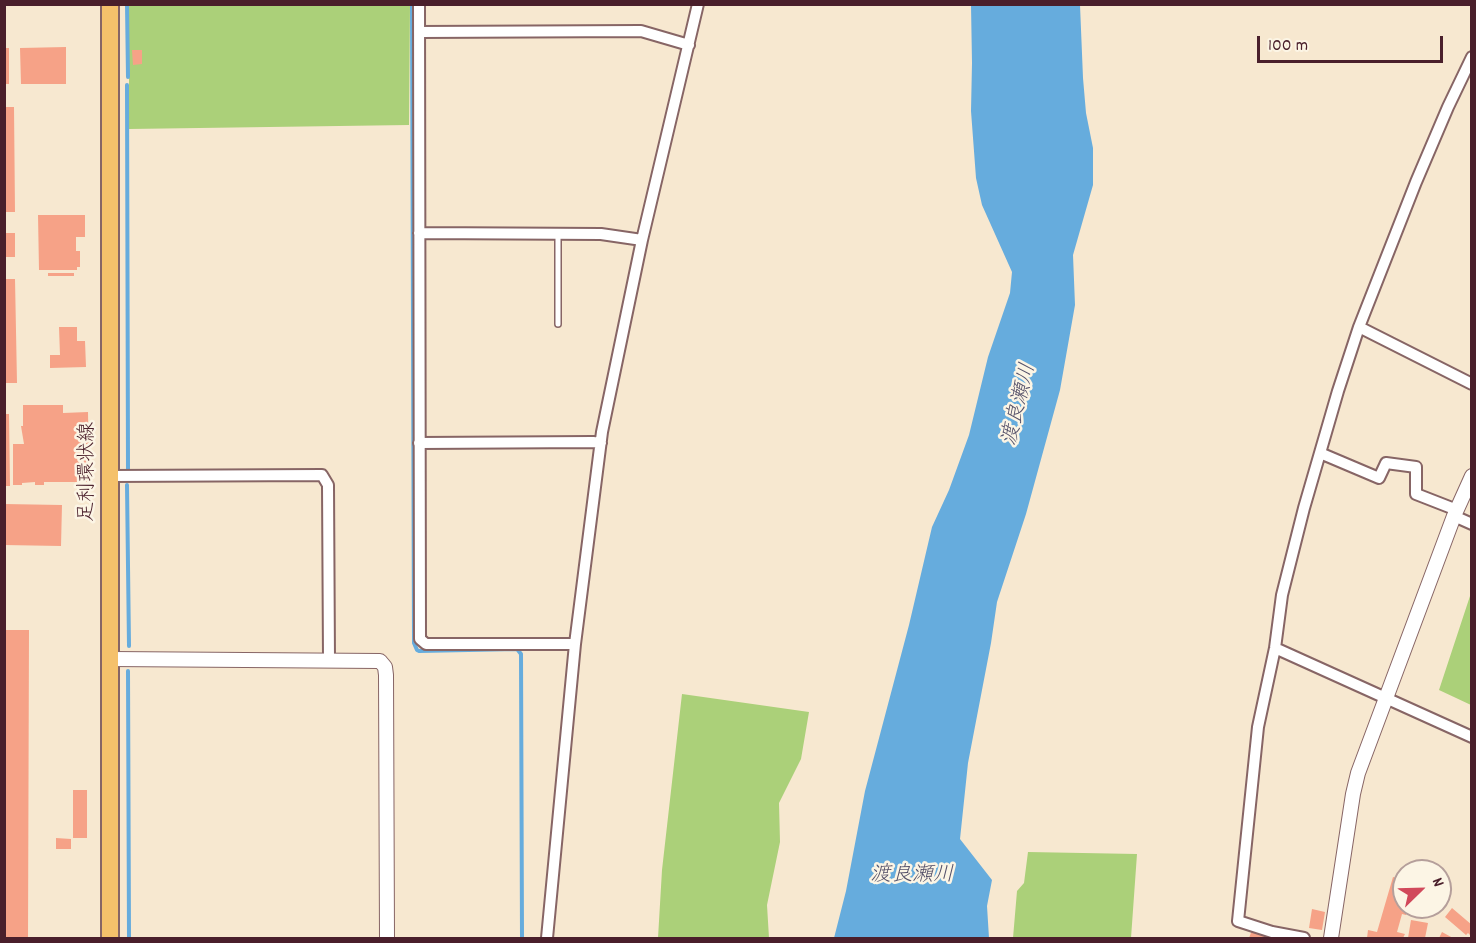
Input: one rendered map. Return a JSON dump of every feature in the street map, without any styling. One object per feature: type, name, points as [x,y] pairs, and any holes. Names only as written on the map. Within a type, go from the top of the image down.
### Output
[{"type":"main road","name":"足利環状線","points":[[110,4],[110,939]]},
{"type":"street","points":[[419,4],[420,639],[426,644],[575,644]]},
{"type":"street","points":[[548,939],[575,644],[601,443],[642,240],[698,4]]},
{"type":"street","points":[[419,32],[641,31],[689,45]]},
{"type":"street","points":[[1304,939],[1271,935],[1238,921],[1258,727],[1275,648],[1282,595],[1320,453],[1359,327],[1416,182],[1448,106],[1472,57]]},
{"type":"street","points":[[419,233],[601,234],[642,240]]},
{"type":"street","points":[[1359,327],[1472,384]]},
{"type":"street","points":[[420,443],[601,443]]},
{"type":"street","points":[[1320,453],[1379,477],[1386,463],[1416,467],[1416,494],[1472,524]]},
{"type":"street","points":[[110,476],[322,475],[328,485],[329,660]]},
{"type":"street","points":[[1331,939],[1358,773],[1455,513],[1472,476]]},
{"type":"street","points":[[1275,648],[1472,737]]},
{"type":"street","points":[[111,659],[380,661],[385,667],[387,939]]},
{"type":"lane","points":[[558,233],[558,324]]},
{"type":"green space","points":[[129,5],[410,5],[409,125],[129,129]]},
{"type":"green space","points":[[1471,593],[1471,705],[1439,690]]},
{"type":"green space","points":[[682,694],[809,712],[801,759],[779,803],[780,842],[767,905],[769,938],[658,938],[662,870]]},
{"type":"green space","points":[[1028,852],[1137,854],[1131,938],[1013,938],[1017,891],[1024,883]]},
{"type":"water","name":"渡良瀬川","points":[[971,5],[1080,5],[1086,113],[1093,148],[1093,185],[1073,255],[1075,305],[1060,390],[1026,514],[997,602],[968,763],[960,839],[992,880],[987,906],[989,938],[834,938],[846,891],[865,791],[909,625],[932,527],[949,490],[969,435],[988,357],[1010,293],[1012,272],[982,205],[976,178],[971,111]]},
{"type":"building","points":[[66,47],[66,84],[21,84],[20,48]]},
{"type":"building","points":[[4,48],[9,48],[9,84],[4,84]]},
{"type":"building","points":[[132,50],[142,50],[142,64],[133,65]]},
{"type":"building","points":[[4,107],[14,107],[15,212],[4,212]]},
{"type":"building","points":[[38,215],[85,215],[85,237],[76,237],[76,251],[80,251],[80,267],[77,267],[77,270],[39,270]]},
{"type":"building","points":[[4,233],[15,233],[15,257],[4,257]]},
{"type":"building","points":[[48,273],[74,273],[74,276],[48,276]]},
{"type":"building","points":[[4,279],[15,279],[17,383],[4,383]]},
{"type":"building","points":[[59,327],[77,327],[77,341],[85,341],[86,367],[50,368],[50,355],[60,355]]},
{"type":"building","points":[[23,405],[63,405],[63,413],[88,412],[89,482],[44,482],[44,485],[35,485],[35,482],[13,485],[13,444],[24,444],[21,426],[23,426]]},
{"type":"building","points":[[4,414],[9,414],[10,486],[4,486]]},
{"type":"building","points":[[4,504],[62,505],[61,546],[4,545]]},
{"type":"building","points":[[4,630],[29,630],[28,938],[4,938]]},
{"type":"building","points":[[73,790],[87,790],[87,838],[73,838]]},
{"type":"building","points":[[56,838],[71,839],[71,849],[56,849]]},
{"type":"building","points":[[1392,880],[1392,919],[1401,919],[1397,932],[1405,934],[1403,938],[1367,938],[1368,930],[1377,932]]},
{"type":"building","points":[[1452,908],[1472,925],[1472,937],[1468,933],[1466,935],[1447,919],[1452,919]]},
{"type":"building","points":[[1312,909],[1325,912],[1322,930],[1309,928]]},
{"type":"building","points":[[1411,920],[1428,923],[1425,938],[1408,938]]},
{"type":"building","points":[[1252,930],[1266,935],[1264,938],[1249,938]]},
{"type":"building","points":[[1442,932],[1453,938],[1439,938]]},
{"type":"waterway","points":[[127,4],[128,77]]},
{"type":"waterway","points":[[412,4],[414,643],[419,651],[517,649],[521,654],[522,938]]},
{"type":"waterway","points":[[127,85],[128,469]]},
{"type":"waterway","points":[[127,485],[129,646]]},
{"type":"waterway","points":[[128,671],[129,938]]}]
